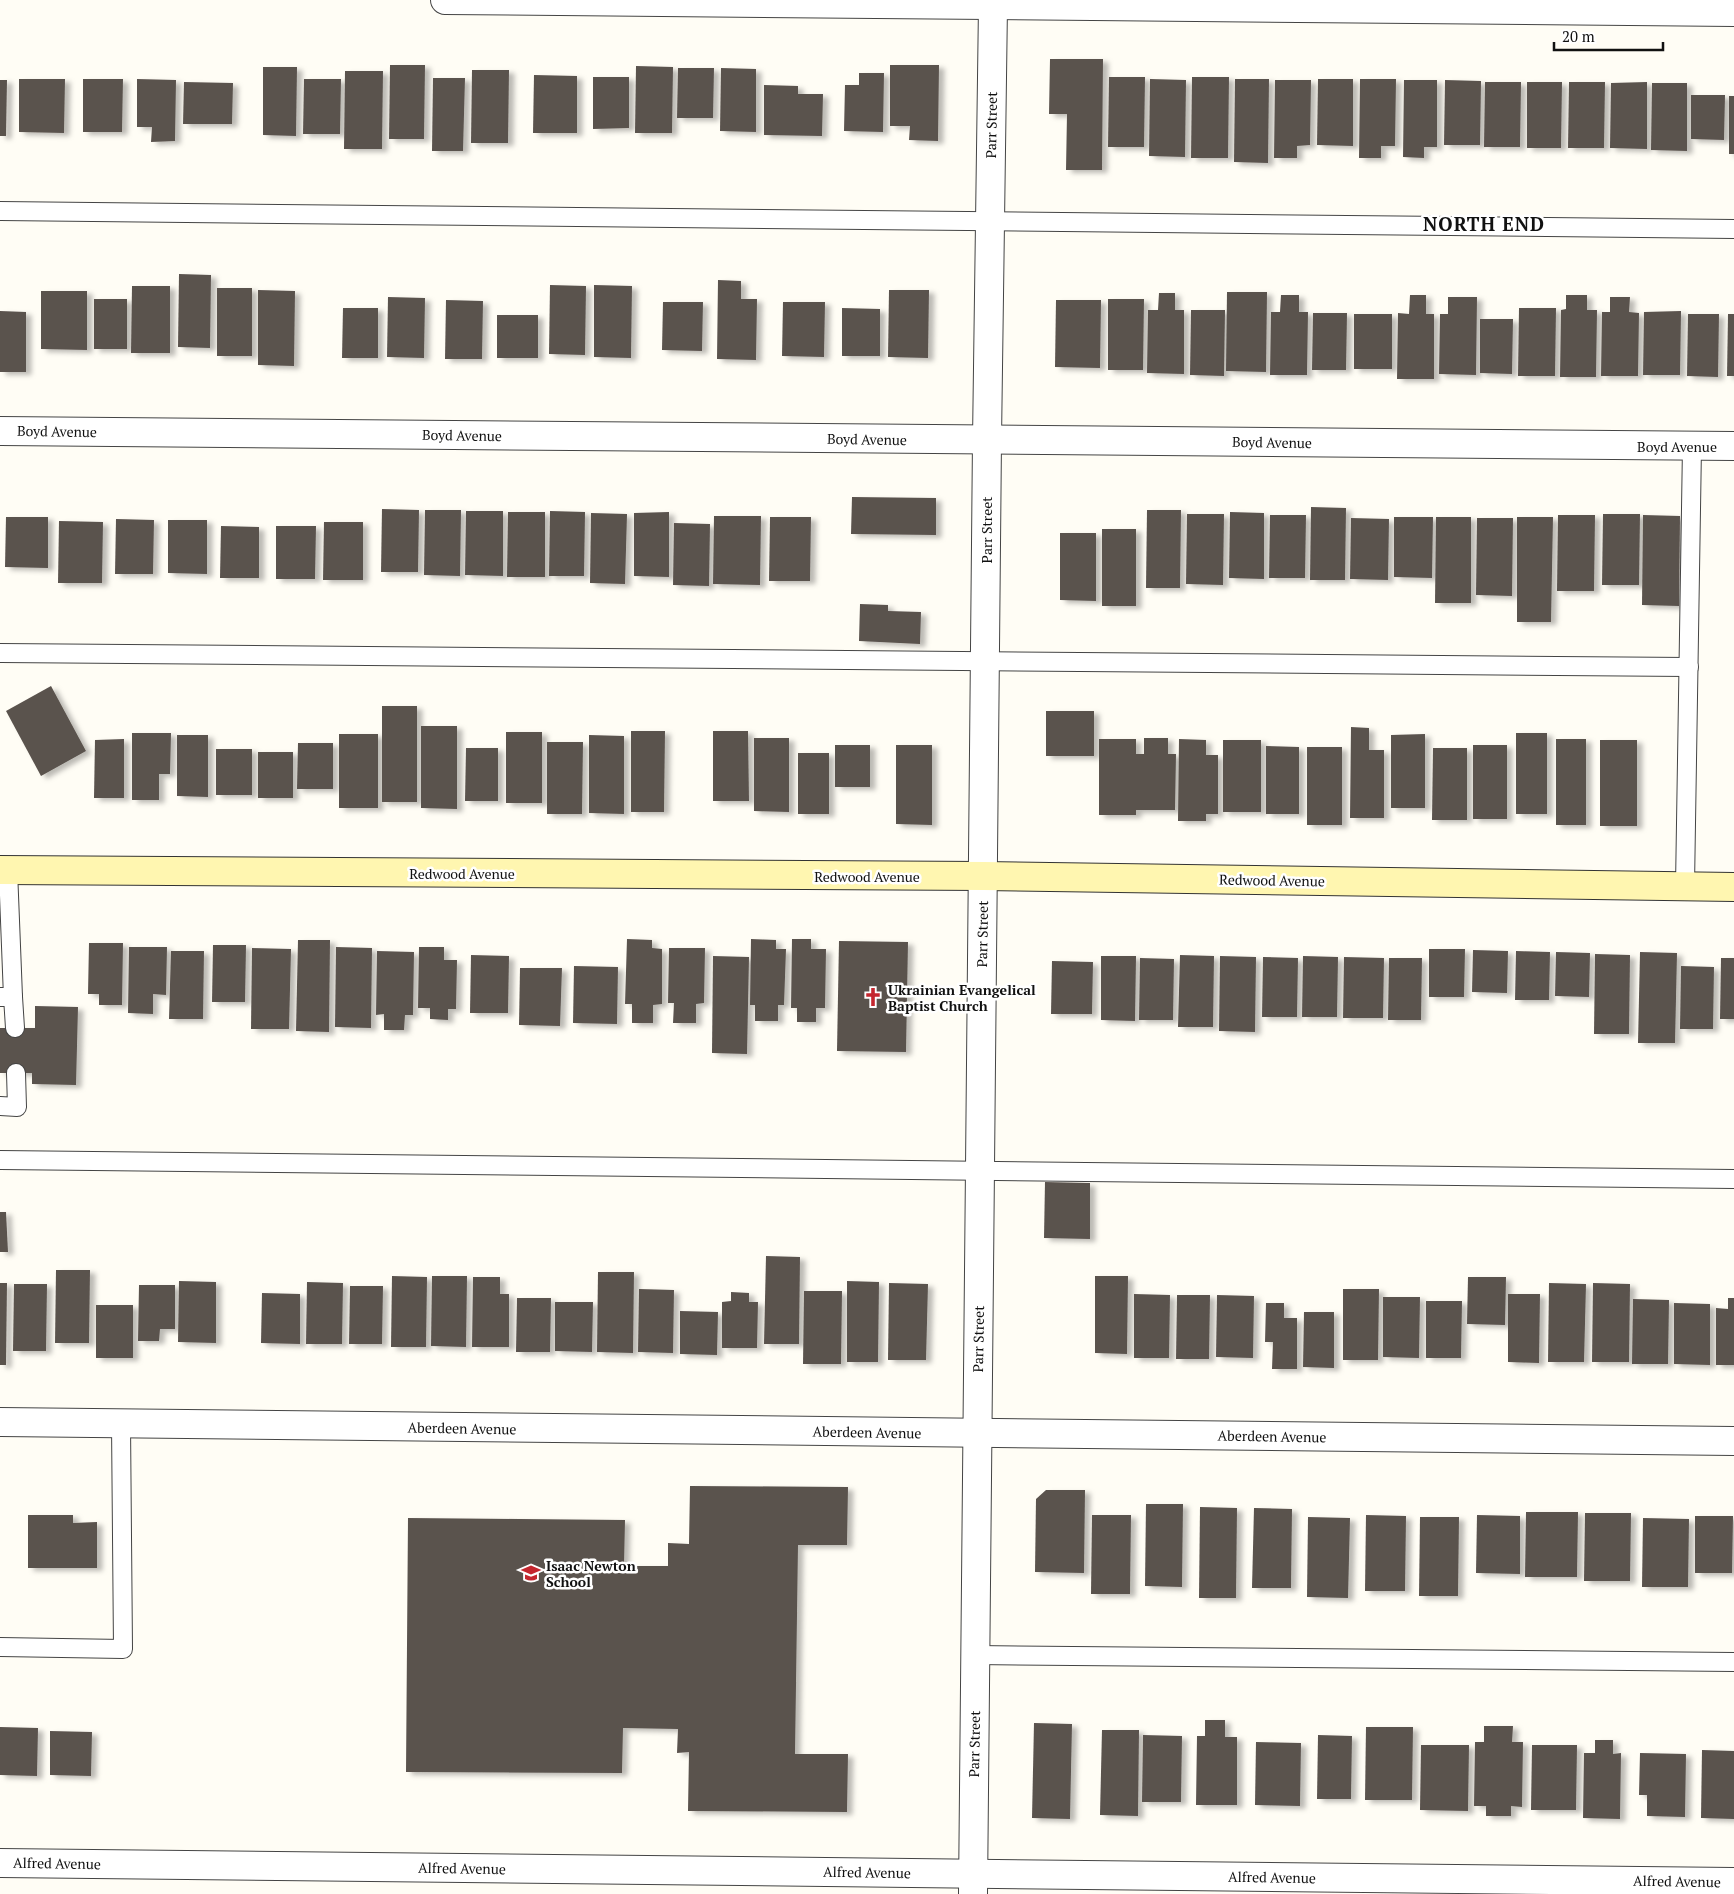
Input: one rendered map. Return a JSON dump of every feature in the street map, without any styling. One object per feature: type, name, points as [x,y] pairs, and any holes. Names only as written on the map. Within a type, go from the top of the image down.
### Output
[{"type":"street","points":[[445,0],[1734,12]]},
{"type":"street","name":"Parr Street","points":[[972,1884],[990,221],[1008,4]]},
{"type":"street","name":"Boyd Avenue","points":[[0,431],[1734,446]]},
{"type":"street","name":"Redwood Avenue","points":[[4,870],[983,876],[1734,887]]},
{"type":"street","name":"Aberdeen Avenue","points":[[0,1422],[1734,1441]]},
{"type":"street","name":"Alfred Avenue","points":[[0,1862],[972,1884],[1734,1882]]},
{"type":"lane","points":[[0,210],[1734,229]]},
{"type":"lane","points":[[1685,886],[1692,446]]},
{"type":"lane","points":[[0,653],[1688,667]]},
{"type":"lane","points":[[4,870],[7,997],[15,1028]]},
{"type":"lane","points":[[0,1106],[17,1107],[16,1073]]},
{"type":"lane","points":[[0,1160],[1734,1179]]},
{"type":"lane","points":[[0,1647],[123,1649],[121,1424]]},
{"type":"lane","points":[[974,1655],[1734,1662]]},
{"type":"building","points":[[1050,59],[1103,59],[1102,170],[1066,170],[1067,114],[1049,114]]},
{"type":"building","points":[[390,65],[425,65],[424,139],[389,139]]},
{"type":"building","points":[[890,65],[939,65],[938,141],[909,140],[910,126],[890,126]]},
{"type":"building","points":[[636,66],[673,67],[672,133],[635,133]]},
{"type":"building","points":[[263,67],[297,67],[296,136],[263,135]]},
{"type":"building","points":[[678,68],[714,68],[713,118],[677,118]]},
{"type":"building","points":[[721,68],[756,69],[756,132],[720,131]]},
{"type":"building","points":[[472,70],[509,70],[508,143],[471,143]]},
{"type":"building","points":[[345,71],[383,71],[382,149],[344,149]]},
{"type":"building","points":[[859,73],[884,73],[883,132],[844,131],[845,85],[859,85]]},
{"type":"building","points":[[534,75],[577,76],[577,133],[533,133]]},
{"type":"building","points":[[593,77],[629,77],[629,128],[593,129]]},
{"type":"building","points":[[1109,77],[1145,77],[1144,147],[1108,147]]},
{"type":"building","points":[[1192,77],[1229,77],[1228,158],[1191,158]]},
{"type":"building","points":[[433,78],[465,78],[463,151],[432,151]]},
{"type":"building","points":[[19,79],[65,79],[64,133],[19,132]]},
{"type":"building","points":[[83,79],[123,79],[122,132],[83,132]]},
{"type":"building","points":[[137,79],[176,80],[175,141],[151,142],[152,127],[137,127]]},
{"type":"building","points":[[304,79],[341,79],[340,134],[303,134]]},
{"type":"building","points":[[1150,79],[1186,80],[1185,157],[1149,156]]},
{"type":"building","points":[[1235,79],[1269,79],[1268,163],[1234,162]]},
{"type":"building","points":[[1318,79],[1353,79],[1353,146],[1317,145]]},
{"type":"building","points":[[1360,79],[1396,79],[1395,146],[1381,146],[1381,158],[1359,158]]},
{"type":"building","points":[[0,80],[7,80],[6,136],[0,136]]},
{"type":"building","points":[[1275,80],[1311,80],[1310,145],[1297,146],[1297,158],[1274,158]]},
{"type":"building","points":[[1404,80],[1437,80],[1437,147],[1424,147],[1424,158],[1403,157]]},
{"type":"building","points":[[1445,80],[1481,81],[1480,145],[1444,145]]},
{"type":"building","points":[[184,82],[233,83],[232,124],[183,124]]},
{"type":"building","points":[[1485,82],[1521,82],[1520,147],[1484,147]]},
{"type":"building","points":[[1527,82],[1562,82],[1561,148],[1527,148]]},
{"type":"building","points":[[1569,82],[1605,82],[1604,148],[1568,148]]},
{"type":"building","points":[[1647,82],[1647,149],[1610,148],[1611,83]]},
{"type":"building","points":[[1652,83],[1687,83],[1687,151],[1651,150]]},
{"type":"building","points":[[764,85],[798,86],[798,94],[823,94],[822,136],[764,135]]},
{"type":"building","points":[[1691,95],[1725,95],[1724,140],[1691,139]]},
{"type":"building","points":[[1729,96],[1734,96],[1734,154],[1729,154]]},
{"type":"building","points":[[179,274],[211,275],[210,348],[178,347]]},
{"type":"building","points":[[718,280],[741,281],[741,299],[757,299],[756,360],[717,359]]},
{"type":"building","points":[[550,285],[586,286],[585,355],[549,354]]},
{"type":"building","points":[[594,285],[632,286],[631,358],[594,357]]},
{"type":"building","points":[[132,286],[170,286],[170,353],[131,353]]},
{"type":"building","points":[[217,288],[252,288],[252,356],[217,356]]},
{"type":"building","points":[[258,290],[295,291],[294,366],[258,365]]},
{"type":"building","points":[[889,290],[929,290],[928,358],[888,357]]},
{"type":"building","points":[[41,291],[87,291],[87,350],[41,349]]},
{"type":"building","points":[[1227,292],[1267,292],[1266,372],[1226,371]]},
{"type":"building","points":[[1159,293],[1175,293],[1175,310],[1184,310],[1184,374],[1147,373],[1148,310],[1158,310]]},
{"type":"building","points":[[1281,295],[1299,295],[1299,312],[1308,312],[1307,375],[1270,375],[1271,312],[1280,312]]},
{"type":"building","points":[[1410,295],[1426,295],[1426,314],[1434,314],[1434,379],[1397,379],[1398,313],[1409,314]]},
{"type":"building","points":[[1566,295],[1587,295],[1587,310],[1597,310],[1596,377],[1560,377],[1561,310],[1566,309]]},
{"type":"building","points":[[388,297],[425,298],[424,358],[387,357]]},
{"type":"building","points":[[1448,297],[1477,297],[1476,375],[1439,374],[1440,314],[1448,314]]},
{"type":"building","points":[[1610,297],[1630,297],[1629,312],[1639,313],[1638,376],[1601,376],[1602,312],[1610,312]]},
{"type":"building","points":[[94,299],[127,299],[127,349],[94,349]]},
{"type":"building","points":[[1108,299],[1144,299],[1143,370],[1108,370]]},
{"type":"building","points":[[446,300],[483,301],[482,359],[445,359]]},
{"type":"building","points":[[1056,300],[1101,300],[1100,368],[1055,367]]},
{"type":"building","points":[[663,302],[703,302],[702,351],[662,350]]},
{"type":"building","points":[[783,302],[825,302],[824,357],[782,356]]},
{"type":"building","points":[[343,308],[378,308],[378,358],[342,358]]},
{"type":"building","points":[[842,308],[880,309],[880,356],[842,356]]},
{"type":"building","points":[[1519,308],[1556,308],[1555,376],[1518,376]]},
{"type":"building","points":[[1191,310],[1225,310],[1224,376],[1190,375]]},
{"type":"building","points":[[0,311],[26,312],[26,372],[0,372]]},
{"type":"building","points":[[1681,311],[1680,375],[1643,375],[1644,312]]},
{"type":"building","points":[[1313,313],[1347,313],[1346,370],[1312,370]]},
{"type":"building","points":[[1354,314],[1392,314],[1392,369],[1354,369]]},
{"type":"building","points":[[1688,314],[1719,314],[1718,377],[1687,376]]},
{"type":"building","points":[[1728,314],[1734,314],[1734,376],[1727,376]]},
{"type":"building","points":[[497,315],[538,315],[538,358],[497,358]]},
{"type":"building","points":[[1480,319],[1513,319],[1512,374],[1480,373]]},
{"type":"building","points":[[852,497],[936,498],[936,535],[851,534]]},
{"type":"building","points":[[1311,507],[1346,508],[1345,580],[1310,580]]},
{"type":"building","points":[[382,509],[419,510],[418,572],[381,572]]},
{"type":"building","points":[[425,510],[461,510],[460,576],[424,575]]},
{"type":"building","points":[[1147,510],[1181,510],[1180,588],[1146,588]]},
{"type":"building","points":[[466,511],[503,511],[503,576],[465,575]]},
{"type":"building","points":[[550,511],[585,512],[584,576],[549,576]]},
{"type":"building","points":[[508,512],[545,512],[545,577],[507,577]]},
{"type":"building","points":[[669,512],[669,577],[634,576],[634,513]]},
{"type":"building","points":[[1230,512],[1264,513],[1264,579],[1229,578]]},
{"type":"building","points":[[591,513],[627,514],[625,584],[590,583]]},
{"type":"building","points":[[1187,514],[1224,514],[1223,585],[1186,584]]},
{"type":"building","points":[[1603,514],[1640,514],[1639,585],[1602,585]]},
{"type":"building","points":[[1270,515],[1306,515],[1305,578],[1269,578]]},
{"type":"building","points":[[1558,515],[1595,515],[1594,591],[1557,591]]},
{"type":"building","points":[[1643,515],[1680,516],[1679,606],[1642,605]]},
{"type":"building","points":[[714,516],[761,516],[760,585],[713,584]]},
{"type":"building","points":[[6,517],[48,517],[48,568],[5,567]]},
{"type":"building","points":[[770,517],[811,517],[810,581],[769,581]]},
{"type":"building","points":[[1394,517],[1433,517],[1432,578],[1394,577]]},
{"type":"building","points":[[1436,517],[1471,517],[1471,603],[1435,603]]},
{"type":"building","points":[[1517,517],[1553,517],[1551,622],[1517,622]]},
{"type":"building","points":[[1351,518],[1389,519],[1388,580],[1350,579]]},
{"type":"building","points":[[1477,518],[1513,518],[1512,596],[1476,595]]},
{"type":"building","points":[[116,519],[154,520],[153,574],[115,574]]},
{"type":"building","points":[[168,520],[207,520],[207,574],[168,573]]},
{"type":"building","points":[[59,521],[103,522],[102,583],[58,583]]},
{"type":"building","points":[[324,522],[363,522],[363,580],[323,580]]},
{"type":"building","points":[[674,523],[710,524],[709,586],[673,585]]},
{"type":"building","points":[[221,526],[259,527],[259,578],[220,578]]},
{"type":"building","points":[[276,526],[316,526],[315,579],[276,579]]},
{"type":"building","points":[[1102,529],[1136,529],[1136,606],[1102,606]]},
{"type":"building","points":[[1060,533],[1096,533],[1096,601],[1060,600]]},
{"type":"building","points":[[860,604],[888,605],[888,611],[921,612],[920,644],[859,641]]},
{"type":"building","points":[[51,686],[86,751],[41,776],[6,711]]},
{"type":"building","points":[[382,706],[417,706],[417,802],[382,802]]},
{"type":"building","points":[[1046,711],[1094,711],[1094,756],[1046,756]]},
{"type":"building","points":[[421,726],[457,726],[457,809],[421,808]]},
{"type":"building","points":[[1351,727],[1369,728],[1369,750],[1384,750],[1384,818],[1350,818]]},
{"type":"building","points":[[631,731],[665,731],[664,812],[631,812]]},
{"type":"building","points":[[713,731],[748,731],[749,801],[713,801]]},
{"type":"building","points":[[506,732],[542,732],[542,803],[506,803]]},
{"type":"building","points":[[132,733],[171,733],[170,774],[159,774],[159,800],[132,800]]},
{"type":"building","points":[[1516,733],[1547,733],[1547,814],[1516,814]]},
{"type":"building","points":[[339,734],[378,734],[378,808],[339,808]]},
{"type":"building","points":[[1425,734],[1425,808],[1391,808],[1391,735]]},
{"type":"building","points":[[177,735],[208,735],[208,797],[177,796]]},
{"type":"building","points":[[589,735],[624,736],[624,814],[589,813]]},
{"type":"building","points":[[754,738],[789,738],[789,812],[754,811]]},
{"type":"building","points":[[1144,738],[1168,738],[1168,754],[1176,754],[1175,810],[1136,810],[1136,815],[1099,815],[1099,739],[1136,739],[1136,754],[1144,754]]},
{"type":"building","points":[[124,739],[124,798],[94,798],[95,740]]},
{"type":"building","points":[[1179,739],[1206,740],[1206,755],[1218,755],[1218,814],[1206,814],[1206,821],[1178,821]]},
{"type":"building","points":[[1556,739],[1586,739],[1586,825],[1556,825]]},
{"type":"building","points":[[1223,740],[1261,740],[1261,812],[1223,812]]},
{"type":"building","points":[[1600,740],[1637,740],[1637,826],[1600,826]]},
{"type":"building","points":[[547,742],[583,742],[582,814],[547,814]]},
{"type":"building","points":[[298,743],[333,743],[333,789],[297,789]]},
{"type":"building","points":[[835,745],[870,745],[870,787],[835,787]]},
{"type":"building","points":[[896,745],[932,745],[932,825],[896,824]]},
{"type":"building","points":[[1473,745],[1507,745],[1507,819],[1473,819]]},
{"type":"building","points":[[1266,746],[1299,747],[1299,814],[1266,814]]},
{"type":"building","points":[[1307,747],[1342,747],[1342,825],[1307,825]]},
{"type":"building","points":[[466,748],[498,748],[498,801],[465,801]]},
{"type":"building","points":[[1433,748],[1467,748],[1467,820],[1432,820]]},
{"type":"building","points":[[216,749],[252,749],[252,795],[216,795]]},
{"type":"building","points":[[258,752],[293,752],[293,798],[258,798]]},
{"type":"building","points":[[798,753],[829,753],[829,814],[798,814]]},
{"type":"building","points":[[627,939],[652,940],[652,948],[662,949],[662,1004],[653,1005],[653,1023],[632,1023],[632,1004],[625,1004]]},
{"type":"building","points":[[751,939],[776,940],[776,949],[786,949],[784,1005],[778,1005],[778,1021],[755,1021],[755,1005],[750,1005]]},
{"type":"building","points":[[792,939],[811,939],[811,949],[826,949],[825,1008],[816,1008],[816,1022],[797,1022],[797,1008],[791,1008]]},
{"type":"building","points":[[298,940],[330,940],[329,1032],[296,1031]]},
{"type":"building","name":"Ukrainian Evangelical Baptist Church","points":[[839,941],[908,942],[906,1052],[837,1051]]},
{"type":"building","points":[[89,943],[123,943],[122,1005],[99,1005],[99,994],[88,994]]},
{"type":"building","points":[[213,945],[246,945],[245,1002],[212,1002]]},
{"type":"building","points":[[129,947],[167,947],[166,995],[153,994],[153,1014],[128,1013]]},
{"type":"building","points":[[336,947],[372,948],[371,1028],[335,1027]]},
{"type":"building","points":[[419,947],[444,947],[444,960],[457,960],[456,1009],[448,1009],[448,1020],[430,1019],[430,1008],[418,1008]]},
{"type":"building","points":[[252,948],[291,949],[289,1029],[251,1029]]},
{"type":"building","points":[[669,948],[705,948],[704,1003],[696,1004],[696,1023],[673,1023],[674,1003],[668,1003]]},
{"type":"building","points":[[1429,949],[1465,949],[1464,997],[1429,997]]},
{"type":"building","points":[[1473,950],[1508,951],[1507,993],[1472,992]]},
{"type":"building","points":[[171,951],[204,951],[203,1019],[169,1019]]},
{"type":"building","points":[[377,951],[414,952],[413,1015],[405,1015],[404,1030],[384,1030],[384,1014],[376,1015]]},
{"type":"building","points":[[1516,951],[1550,952],[1549,1000],[1515,1000]]},
{"type":"building","points":[[1556,952],[1590,953],[1589,997],[1555,996]]},
{"type":"building","points":[[1640,952],[1677,953],[1675,1043],[1638,1043]]},
{"type":"building","points":[[1595,954],[1630,955],[1629,1034],[1594,1034]]},
{"type":"building","points":[[471,955],[509,956],[508,1013],[470,1013]]},
{"type":"building","points":[[1180,955],[1214,956],[1213,1027],[1178,1027]]},
{"type":"building","points":[[713,956],[749,957],[747,1054],[712,1053]]},
{"type":"building","points":[[1101,956],[1136,956],[1135,1021],[1101,1020]]},
{"type":"building","points":[[1220,956],[1256,957],[1255,1032],[1219,1031]]},
{"type":"building","points":[[1303,956],[1338,957],[1337,1017],[1302,1017]]},
{"type":"building","points":[[1263,957],[1298,958],[1297,1017],[1262,1017]]},
{"type":"building","points":[[1344,957],[1384,958],[1383,1018],[1343,1018]]},
{"type":"building","points":[[1140,958],[1174,959],[1173,1020],[1139,1020]]},
{"type":"building","points":[[1389,958],[1422,958],[1421,1020],[1388,1020]]},
{"type":"building","points":[[1721,958],[1734,958],[1734,1019],[1720,1019]]},
{"type":"building","points":[[1052,961],[1093,962],[1092,1014],[1051,1014]]},
{"type":"building","points":[[574,966],[618,967],[617,1024],[573,1023]]},
{"type":"building","points":[[1681,966],[1714,967],[1713,1029],[1680,1029]]},
{"type":"building","points":[[520,968],[562,968],[560,1026],[519,1025]]},
{"type":"building","points":[[35,1006],[78,1007],[76,1085],[32,1084],[32,1073],[0,1073],[0,1028],[35,1028]]},
{"type":"building","points":[[1045,1182],[1090,1183],[1090,1239],[1044,1238]]},
{"type":"building","points":[[0,1212],[6,1212],[8,1252],[0,1252]]},
{"type":"building","points":[[766,1256],[800,1257],[799,1344],[764,1344]]},
{"type":"building","points":[[56,1270],[90,1270],[89,1343],[55,1343]]},
{"type":"building","points":[[598,1272],[634,1272],[633,1353],[597,1352]]},
{"type":"building","points":[[392,1276],[427,1277],[426,1347],[391,1347]]},
{"type":"building","points":[[432,1276],[467,1276],[466,1347],[431,1346]]},
{"type":"building","points":[[1095,1276],[1128,1276],[1127,1354],[1095,1353]]},
{"type":"building","points":[[473,1277],[500,1277],[500,1294],[509,1294],[509,1347],[472,1347]]},
{"type":"building","points":[[1468,1277],[1506,1277],[1505,1325],[1467,1324]]},
{"type":"building","points":[[179,1281],[216,1282],[216,1343],[178,1342]]},
{"type":"building","points":[[847,1281],[879,1282],[878,1362],[847,1362]]},
{"type":"building","points":[[307,1282],[343,1283],[342,1344],[306,1344]]},
{"type":"building","points":[[0,1283],[7,1283],[6,1365],[0,1365]]},
{"type":"building","points":[[889,1283],[928,1284],[926,1360],[888,1360]]},
{"type":"building","points":[[1549,1283],[1586,1284],[1584,1362],[1548,1362]]},
{"type":"building","points":[[1593,1283],[1630,1284],[1629,1362],[1592,1362]]},
{"type":"building","points":[[14,1284],[47,1284],[46,1351],[13,1351]]},
{"type":"building","points":[[139,1285],[175,1285],[175,1329],[160,1329],[159,1341],[138,1341]]},
{"type":"building","points":[[350,1286],[383,1286],[382,1344],[349,1344]]},
{"type":"building","points":[[639,1289],[674,1290],[673,1353],[638,1352]]},
{"type":"building","points":[[1343,1289],[1379,1289],[1378,1360],[1343,1360]]},
{"type":"building","points":[[804,1291],[842,1291],[841,1364],[803,1364]]},
{"type":"building","points":[[731,1292],[749,1293],[749,1302],[758,1302],[757,1348],[722,1348],[722,1302],[731,1301]]},
{"type":"building","points":[[262,1293],[300,1294],[300,1344],[261,1343]]},
{"type":"building","points":[[1134,1294],[1170,1295],[1169,1358],[1134,1358]]},
{"type":"building","points":[[1508,1294],[1540,1294],[1539,1363],[1508,1362]]},
{"type":"building","points":[[1177,1295],[1210,1295],[1209,1359],[1176,1359]]},
{"type":"building","points":[[1217,1295],[1254,1296],[1253,1358],[1216,1357]]},
{"type":"building","points":[[1383,1297],[1420,1297],[1419,1358],[1383,1357]]},
{"type":"building","points":[[517,1298],[551,1298],[550,1352],[516,1352]]},
{"type":"building","points":[[1728,1298],[1734,1298],[1734,1365],[1716,1365],[1716,1308],[1728,1309]]},
{"type":"building","points":[[1633,1299],[1669,1300],[1668,1364],[1632,1364]]},
{"type":"building","points":[[1426,1301],[1462,1301],[1461,1358],[1426,1358]]},
{"type":"building","points":[[555,1302],[593,1302],[592,1352],[555,1351]]},
{"type":"building","points":[[1266,1303],[1284,1303],[1284,1318],[1297,1318],[1297,1369],[1272,1369],[1273,1342],[1265,1342]]},
{"type":"building","points":[[1674,1303],[1710,1304],[1710,1365],[1674,1364]]},
{"type":"building","points":[[96,1305],[133,1305],[133,1358],[96,1358]]},
{"type":"building","points":[[680,1311],[718,1312],[717,1355],[680,1354]]},
{"type":"building","points":[[1304,1312],[1334,1312],[1334,1368],[1303,1367]]},
{"type":"building","points":[[690,1486],[848,1487],[847,1545],[798,1545],[795,1754],[848,1754],[847,1812],[688,1811],[689,1752],[677,1753],[678,1729],[623,1728],[622,1773],[406,1772],[408,1518],[625,1520],[624,1566],[668,1566],[668,1543],[689,1544]]},
{"type":"building","points":[[1046,1490],[1085,1490],[1084,1573],[1035,1572],[1036,1499]]},
{"type":"building","points":[[1146,1504],[1183,1504],[1182,1587],[1145,1586]]},
{"type":"building","points":[[1200,1507],[1237,1508],[1236,1598],[1199,1598]]},
{"type":"building","points":[[1254,1508],[1292,1509],[1291,1588],[1252,1588]]},
{"type":"building","points":[[1526,1512],[1578,1512],[1577,1577],[1525,1577]]},
{"type":"building","points":[[1585,1513],[1631,1513],[1630,1581],[1584,1581]]},
{"type":"building","points":[[28,1515],[73,1515],[73,1523],[97,1522],[97,1568],[28,1568]]},
{"type":"building","points":[[1092,1515],[1131,1515],[1130,1594],[1091,1594]]},
{"type":"building","points":[[1366,1515],[1406,1516],[1405,1591],[1365,1591]]},
{"type":"building","points":[[1477,1515],[1520,1516],[1520,1574],[1476,1573]]},
{"type":"building","points":[[1695,1516],[1733,1516],[1732,1573],[1695,1573]]},
{"type":"building","points":[[1308,1517],[1350,1518],[1348,1598],[1307,1597]]},
{"type":"building","points":[[1420,1517],[1459,1517],[1458,1596],[1419,1596]]},
{"type":"building","points":[[1643,1518],[1689,1519],[1688,1587],[1642,1587]]},
{"type":"building","points":[[1205,1720],[1225,1720],[1225,1737],[1237,1737],[1237,1805],[1196,1805],[1197,1736],[1205,1736]]},
{"type":"building","points":[[1034,1723],[1072,1724],[1070,1819],[1032,1818]]},
{"type":"building","points":[[1484,1726],[1513,1726],[1512,1742],[1523,1742],[1522,1807],[1511,1806],[1511,1816],[1486,1816],[1486,1806],[1474,1806],[1475,1742],[1484,1742]]},
{"type":"building","points":[[0,1727],[38,1728],[37,1776],[0,1775]]},
{"type":"building","points":[[1366,1727],[1413,1727],[1412,1800],[1365,1800]]},
{"type":"building","points":[[1102,1730],[1139,1730],[1138,1816],[1100,1815]]},
{"type":"building","points":[[50,1731],[92,1732],[91,1776],[50,1775]]},
{"type":"building","points":[[1143,1735],[1182,1736],[1181,1802],[1142,1802]]},
{"type":"building","points":[[1318,1735],[1352,1736],[1351,1799],[1317,1799]]},
{"type":"building","points":[[1595,1740],[1613,1740],[1613,1754],[1621,1753],[1620,1819],[1583,1818],[1584,1753],[1595,1753]]},
{"type":"building","points":[[1256,1742],[1301,1743],[1300,1806],[1255,1805]]},
{"type":"building","points":[[1421,1745],[1469,1745],[1468,1811],[1420,1810]]},
{"type":"building","points":[[1532,1745],[1577,1745],[1576,1810],[1531,1810]]},
{"type":"building","points":[[1702,1750],[1734,1751],[1734,1819],[1701,1818]]},
{"type":"building","points":[[1640,1753],[1686,1754],[1685,1817],[1647,1816],[1647,1795],[1639,1795]]},
{"type":"place","name":"Ukrainian Evangelical Baptist Church","points":[[873,997]]},
{"type":"place","name":"Isaac Newton School","points":[[531,1573]]},
{"type":"district","name":"NORTH END","points":[[1484,223]]}]
